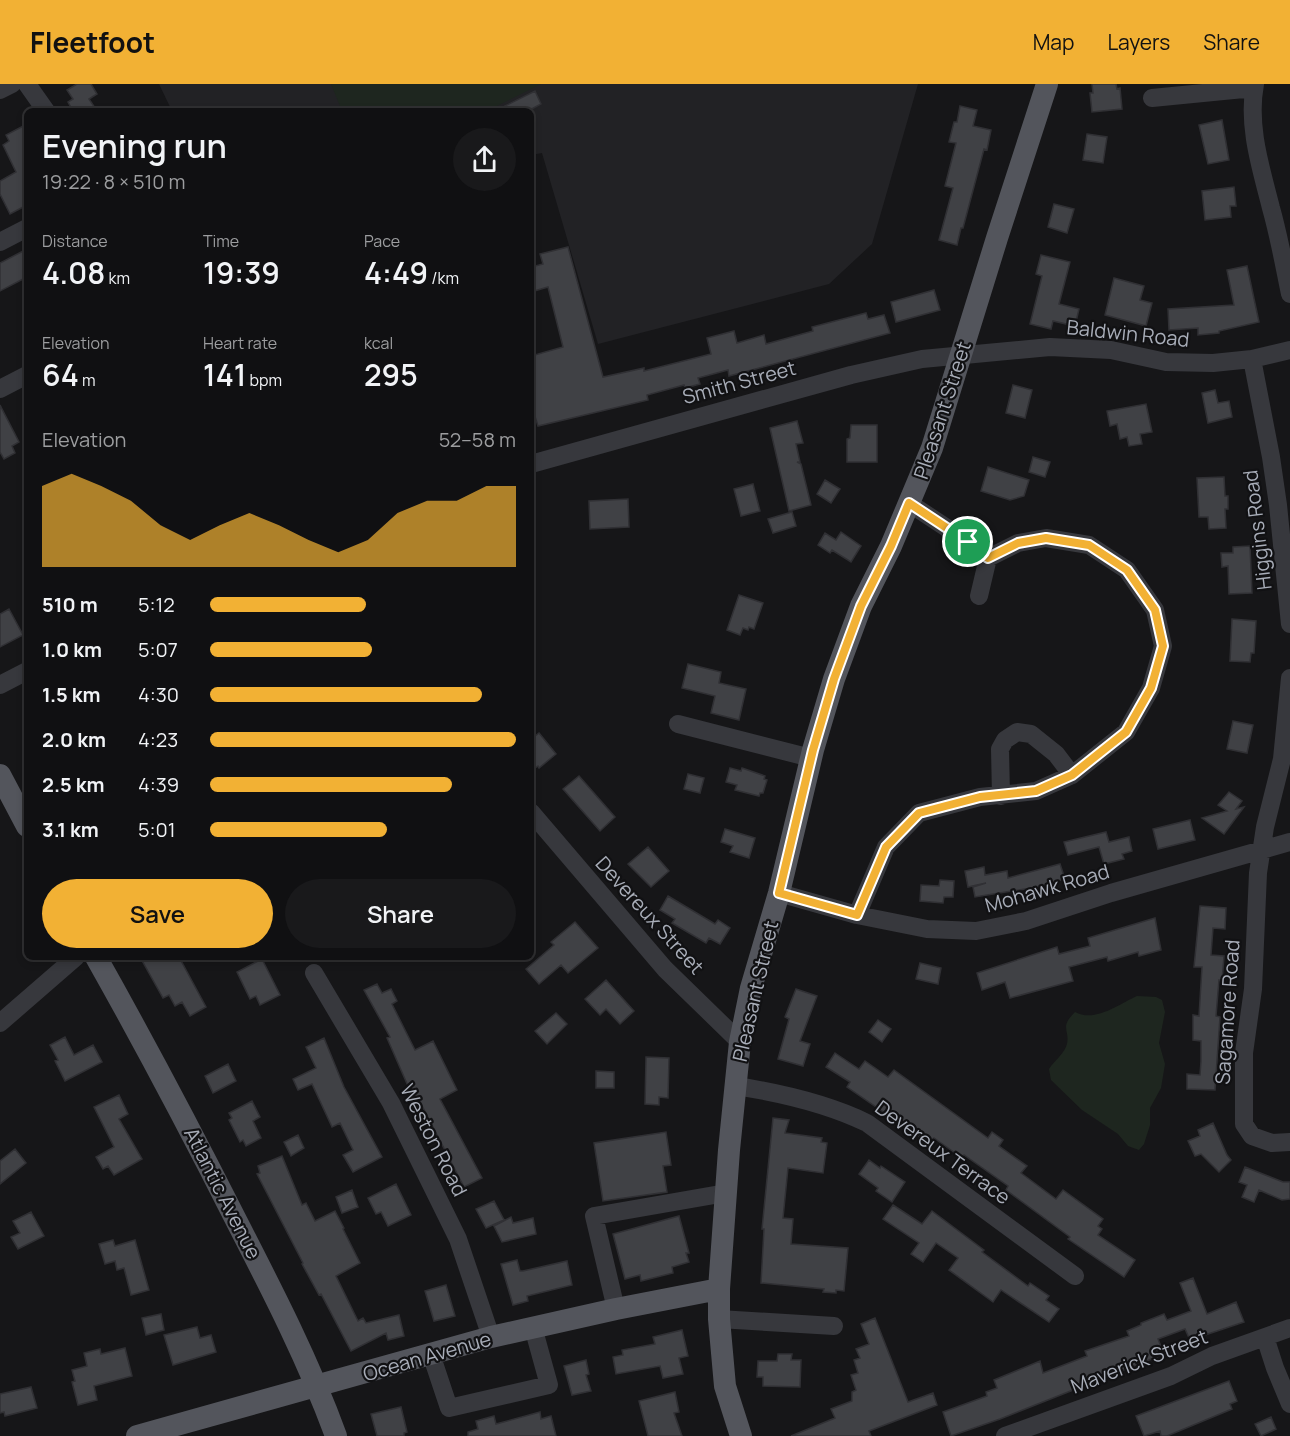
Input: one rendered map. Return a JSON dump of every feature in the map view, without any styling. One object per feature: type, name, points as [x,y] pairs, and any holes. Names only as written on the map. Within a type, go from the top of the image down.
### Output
[{"type":"main road","name":"Pleasant Street","points":[[741,1436],[725,1386],[719,1319],[719,1289],[740,1042],[752,988],[779,893],[811,758],[834,679],[861,606],[891,546],[932,448],[1047,84]]},
{"type":"main road","points":[[0,775],[24,820]]},
{"type":"main road","name":"Atlantic Avenue","points":[[98,960],[200,1148],[263,1272],[318,1387],[336,1436]]},
{"type":"main road","name":"Ocean Avenue","points":[[137,1436],[491,1337],[719,1289]]},
{"type":"street","points":[[0,90],[12,84]]},
{"type":"street","points":[[27,84],[44,108]]},
{"type":"street","points":[[1152,98],[1254,86],[1254,132],[1257,151],[1290,294]]},
{"type":"street","points":[[0,242],[24,230]]},
{"type":"street","name":"Baldwin Road","points":[[961,355],[1050,347],[1111,350],[1166,362],[1213,363],[1252,359],[1290,350]]},
{"type":"street","name":"Smith Street","points":[[534,463],[851,375],[922,359],[961,355]]},
{"type":"street","name":"Higgins Road","points":[[1252,359],[1276,486],[1290,624]]},
{"type":"street","points":[[0,389],[24,377]]},
{"type":"street","points":[[909,503],[988,558]]},
{"type":"street","points":[[857,915],[886,847],[919,813],[980,797],[1036,791],[1072,775],[1126,732],[1151,688],[1163,646],[1155,610],[1127,570],[1089,545],[1046,538],[1018,543],[988,558]]},
{"type":"street","points":[[979,596],[988,558]]},
{"type":"street","points":[[0,685],[24,673]]},
{"type":"street","points":[[1262,850],[1282,759],[1290,678]]},
{"type":"street","points":[[678,724],[811,758]]},
{"type":"street","points":[[1001,796],[1000,749],[1005,740],[1017,732],[1031,734],[1056,754],[1072,775]]},
{"type":"street","name":"Devereux Street","points":[[534,816],[665,969],[740,1042]]},
{"type":"street","name":"Mohawk Road","points":[[779,893],[857,915],[927,929],[976,931],[1026,921],[1111,893],[1290,842]]},
{"type":"street","name":"Sagamore Road","points":[[1262,850],[1258,873],[1253,989],[1244,1053],[1244,1124],[1252,1136],[1272,1143],[1290,1142]]},
{"type":"street","points":[[0,1023],[73,960]]},
{"type":"street","name":"Weston Road","points":[[314,973],[391,1103],[453,1228],[491,1337]]},
{"type":"street","name":"Devereux Terrace","points":[[736,1086],[778,1092],[843,1112],[867,1123],[1075,1276]]},
{"type":"street","points":[[616,1309],[594,1216],[726,1193]]},
{"type":"street","points":[[719,1319],[834,1326]]},
{"type":"street","points":[[431,1354],[448,1408],[549,1385],[533,1328]]},
{"type":"street","name":"Maverick Street","points":[[1005,1436],[1171,1376],[1212,1356],[1290,1328]]},
{"type":"street","points":[[1265,1337],[1290,1404]]},
{"type":"shaded area","points":[[159,84],[918,84],[872,244],[829,284],[598,344],[542,153],[534,154],[534,108],[171,108]]},
{"type":"shaded area","points":[[331,84],[541,84],[493,108],[341,108]]},
{"type":"shaded area","points":[[1137,996],[1156,997],[1162,1000],[1165,1012],[1159,1043],[1165,1064],[1161,1088],[1150,1108],[1150,1125],[1144,1144],[1139,1150],[1128,1146],[1118,1134],[1082,1110],[1051,1080],[1049,1069],[1066,1047],[1068,1039],[1066,1025],[1075,1012],[1083,1015],[1099,1014]]},
{"type":"building","points":[[77,84],[91,84],[97,94],[89,99],[95,108],[71,108],[68,102],[73,99],[67,90]]},
{"type":"building","points":[[1092,84],[1116,84],[1117,89],[1120,88],[1122,109],[1092,112],[1090,93],[1093,93]]},
{"type":"building","points":[[535,91],[541,104],[534,108],[501,108]]},
{"type":"building","points":[[960,106],[977,110],[973,126],[991,130],[987,150],[984,149],[957,245],[939,240],[953,188],[945,186],[956,143],[949,142],[954,122],[957,122]]},
{"type":"building","points":[[1222,120],[1229,160],[1208,164],[1199,125]]},
{"type":"building","points":[[24,126],[24,207],[10,214],[0,194],[0,181],[16,172],[3,145],[9,141],[6,135]]},
{"type":"building","points":[[1087,134],[1107,137],[1103,163],[1083,160]]},
{"type":"building","points":[[1234,187],[1236,206],[1230,206],[1231,217],[1205,220],[1202,191]]},
{"type":"building","points":[[1054,204],[1074,209],[1067,233],[1048,227]]},
{"type":"building","points":[[568,247],[603,377],[644,368],[644,371],[711,354],[707,338],[734,331],[737,343],[764,335],[766,344],[813,331],[812,327],[866,313],[868,319],[884,315],[890,333],[729,376],[728,370],[698,378],[700,384],[685,388],[684,385],[647,395],[648,400],[538,426],[534,413],[534,355],[563,347],[548,287],[534,291],[534,266],[543,264],[540,254]]},
{"type":"building","points":[[24,251],[24,279],[0,291],[0,263]]},
{"type":"building","points":[[1041,255],[1070,262],[1059,304],[1079,309],[1075,326],[1053,321],[1051,329],[1030,324],[1042,276],[1036,274]]},
{"type":"building","points":[[1247,266],[1259,322],[1219,331],[1219,333],[1198,335],[1198,328],[1169,330],[1168,309],[1234,305],[1227,270]]},
{"type":"building","points":[[1114,278],[1144,286],[1140,300],[1152,303],[1146,326],[1105,315]]},
{"type":"building","points":[[934,290],[940,310],[896,322],[891,302]]},
{"type":"building","points":[[1013,385],[1032,390],[1025,418],[1006,413]]},
{"type":"building","points":[[1215,390],[1218,403],[1229,401],[1232,417],[1208,423],[1202,393]]},
{"type":"building","points":[[1146,404],[1152,432],[1140,434],[1142,444],[1129,446],[1127,437],[1120,439],[1117,424],[1110,426],[1107,411]]},
{"type":"building","points":[[0,405],[19,442],[12,446],[15,453],[4,459],[0,452]]},
{"type":"building","points":[[797,421],[803,443],[796,444],[800,462],[797,462],[801,464],[811,505],[789,511],[770,428]]},
{"type":"building","points":[[851,425],[877,425],[877,462],[847,462],[847,439],[850,438]]},
{"type":"building","points":[[1033,457],[1050,462],[1045,477],[1029,472]]},
{"type":"building","points":[[988,467],[1029,480],[1024,496],[1010,500],[981,491]]},
{"type":"building","points":[[1224,477],[1225,496],[1228,496],[1228,509],[1225,509],[1226,528],[1209,529],[1208,517],[1199,517],[1197,478]]},
{"type":"building","points":[[825,480],[840,489],[831,503],[817,494]]},
{"type":"building","points":[[753,484],[760,511],[741,516],[734,489]]},
{"type":"building","points":[[628,499],[629,527],[590,529],[589,501]]},
{"type":"building","points":[[792,512],[796,526],[773,533],[768,519]]},
{"type":"building","points":[[841,532],[861,546],[851,562],[832,550],[830,553],[818,545],[825,533],[836,540]]},
{"type":"building","points":[[1250,546],[1252,593],[1229,594],[1228,566],[1222,567],[1221,553],[1233,553],[1233,547]]},
{"type":"building","points":[[739,595],[763,603],[754,629],[743,628],[740,635],[727,630]]},
{"type":"building","points":[[9,609],[23,635],[0,647],[0,614]]},
{"type":"building","points":[[1232,619],[1256,621],[1254,653],[1251,653],[1250,662],[1230,661]]},
{"type":"building","points":[[688,664],[721,672],[719,683],[746,689],[739,720],[711,713],[715,696],[682,688]]},
{"type":"building","points":[[1233,721],[1253,725],[1247,753],[1227,749]]},
{"type":"building","points":[[539,733],[556,754],[539,768],[538,766],[534,769],[534,737]]},
{"type":"building","points":[[730,768],[741,771],[742,768],[765,776],[764,779],[767,780],[763,793],[759,796],[735,790],[737,785],[726,782]]},
{"type":"building","points":[[688,774],[704,778],[700,793],[684,789]]},
{"type":"building","points":[[579,776],[615,817],[600,831],[563,789]]},
{"type":"building","points":[[1229,792],[1242,801],[1236,809],[1244,807],[1224,834],[1202,818],[1227,811],[1218,805]]},
{"type":"building","points":[[1190,820],[1195,840],[1158,849],[1153,829]]},
{"type":"building","points":[[725,829],[755,838],[749,858],[730,852],[733,846],[721,842]]},
{"type":"building","points":[[1106,832],[1109,842],[1129,837],[1132,851],[1122,854],[1124,859],[1104,864],[1099,847],[1068,855],[1064,842]]},
{"type":"building","points":[[648,847],[669,871],[651,887],[628,864]]},
{"type":"building","points":[[1060,864],[1065,879],[1037,887],[975,897],[973,887],[986,883],[968,887],[965,871],[984,867],[985,875],[1007,871],[1008,878]]},
{"type":"building","points":[[940,880],[954,881],[953,897],[944,897],[943,903],[920,901],[921,885],[939,886]]},
{"type":"building","points":[[668,896],[715,924],[718,920],[730,928],[720,944],[709,938],[706,943],[672,923],[675,919],[660,910]]},
{"type":"building","points":[[1200,906],[1226,908],[1225,929],[1213,928],[1211,955],[1224,956],[1216,1016],[1220,1017],[1215,1090],[1187,1089],[1187,1074],[1200,1075],[1201,1061],[1201,1041],[1193,1040],[1193,1015],[1199,1016],[1202,967],[1194,967]]},
{"type":"building","points":[[1155,918],[1161,950],[1139,956],[1138,952],[1108,961],[1107,957],[1069,967],[1073,981],[1010,998],[1005,982],[982,990],[977,973],[1057,947],[1059,954],[1090,946],[1088,938]]},
{"type":"building","points":[[575,922],[598,948],[568,973],[561,965],[539,984],[526,969],[554,945],[551,942]]},
{"type":"building","points":[[142,960],[181,960],[206,1007],[190,1016],[182,1002],[175,1006],[169,995],[163,998]]},
{"type":"building","points":[[262,960],[280,995],[260,1005],[256,996],[250,999],[237,972]]},
{"type":"building","points":[[920,963],[941,968],[938,984],[916,979]]},
{"type":"building","points":[[606,980],[634,1011],[620,1024],[606,1009],[600,1015],[585,999]]},
{"type":"building","points":[[377,984],[382,993],[391,989],[397,1001],[392,1004],[415,1050],[433,1041],[457,1090],[440,1099],[482,1178],[464,1187],[419,1100],[416,1102],[387,1038],[390,1037],[364,990]]},
{"type":"building","points":[[796,989],[817,996],[800,1041],[810,1044],[803,1066],[778,1059],[789,1019],[785,1017]]},
{"type":"building","points":[[556,1013],[567,1024],[547,1044],[535,1031]]},
{"type":"building","points":[[878,1020],[891,1029],[882,1042],[869,1032]]},
{"type":"building","points":[[65,1037],[74,1055],[93,1045],[102,1062],[65,1081],[50,1045]]},
{"type":"building","points":[[324,1038],[344,1087],[382,1157],[353,1172],[343,1155],[353,1150],[340,1123],[332,1127],[312,1084],[298,1090],[293,1079],[316,1068],[306,1047]]},
{"type":"building","points":[[835,1053],[859,1069],[865,1061],[888,1077],[894,1070],[988,1138],[992,1132],[1003,1140],[999,1146],[1027,1166],[1021,1173],[1056,1199],[1063,1190],[1103,1219],[1098,1226],[1102,1229],[1098,1235],[1135,1260],[1124,1277],[1068,1239],[1070,1237],[1006,1190],[1008,1186],[964,1155],[962,1158],[934,1138],[930,1144],[847,1087],[850,1082],[826,1067]]},
{"type":"building","points":[[646,1057],[669,1058],[668,1098],[659,1097],[659,1105],[645,1104]]},
{"type":"building","points":[[228,1064],[236,1081],[213,1093],[205,1076]]},
{"type":"building","points":[[596,1071],[614,1072],[614,1088],[596,1088]]},
{"type":"building","points":[[119,1095],[128,1114],[119,1119],[142,1159],[114,1175],[108,1166],[103,1169],[96,1157],[114,1147],[94,1107]]},
{"type":"building","points":[[252,1101],[260,1117],[253,1121],[261,1138],[246,1146],[243,1140],[240,1142],[229,1120],[232,1118],[229,1113]]},
{"type":"building","points":[[773,1118],[789,1120],[785,1133],[822,1138],[821,1142],[827,1143],[823,1173],[788,1168],[783,1218],[793,1219],[791,1244],[848,1248],[844,1291],[823,1292],[824,1289],[761,1283],[764,1229],[762,1229]]},
{"type":"building","points":[[1213,1123],[1231,1160],[1219,1172],[1201,1154],[1195,1156],[1188,1141],[1200,1136],[1198,1130]]},
{"type":"building","points":[[666,1132],[671,1165],[663,1166],[667,1192],[603,1201],[594,1143]]},
{"type":"building","points":[[298,1135],[304,1148],[291,1156],[284,1142]]},
{"type":"building","points":[[15,1149],[26,1163],[0,1184],[0,1161]]},
{"type":"building","points":[[282,1156],[302,1205],[306,1203],[315,1221],[335,1211],[344,1228],[360,1263],[336,1276],[358,1321],[363,1318],[366,1323],[399,1315],[404,1336],[388,1340],[386,1333],[351,1351],[321,1294],[319,1295],[302,1264],[257,1174],[260,1173],[258,1166]]},
{"type":"building","points":[[869,1160],[905,1182],[892,1202],[876,1191],[878,1188],[859,1174]]},
{"type":"building","points":[[1245,1167],[1283,1182],[1290,1182],[1290,1199],[1282,1200],[1259,1190],[1254,1202],[1242,1197],[1247,1185],[1239,1182]]},
{"type":"building","points":[[396,1184],[411,1215],[388,1226],[381,1212],[376,1214],[368,1198]]},
{"type":"building","points":[[352,1190],[358,1207],[342,1213],[336,1197]]},
{"type":"building","points":[[494,1201],[504,1220],[486,1228],[476,1209]]},
{"type":"building","points":[[893,1205],[922,1224],[932,1211],[1028,1286],[1030,1283],[1049,1296],[1046,1300],[1059,1309],[1049,1322],[1001,1290],[993,1302],[949,1270],[958,1258],[936,1243],[923,1262],[911,1254],[919,1243],[883,1219]]},
{"type":"building","points":[[31,1212],[44,1236],[18,1249],[11,1237],[20,1233],[13,1221]]},
{"type":"building","points":[[679,1216],[689,1253],[686,1253],[689,1262],[672,1267],[673,1273],[641,1281],[640,1275],[625,1279],[613,1234]]},
{"type":"building","points":[[511,1217],[513,1223],[533,1218],[536,1234],[502,1242],[494,1226]]},
{"type":"building","points":[[113,1240],[115,1246],[135,1240],[149,1290],[131,1295],[124,1268],[117,1270],[115,1261],[105,1264],[99,1244]]},
{"type":"building","points":[[517,1260],[520,1271],[567,1261],[572,1285],[527,1296],[528,1301],[513,1305],[501,1264]]},
{"type":"building","points":[[1193,1278],[1207,1314],[1236,1302],[1244,1322],[1190,1340],[1185,1329],[1158,1339],[1164,1354],[951,1436],[943,1412],[987,1396],[986,1392],[997,1388],[994,1380],[1040,1361],[1043,1373],[1087,1356],[1085,1351],[1129,1336],[1127,1331],[1141,1323],[1164,1314],[1167,1320],[1191,1311],[1180,1283]]},
{"type":"building","points":[[446,1285],[455,1316],[434,1321],[425,1291]]},
{"type":"building","points":[[161,1314],[164,1330],[146,1335],[142,1318]]},
{"type":"building","points":[[875,1318],[908,1402],[933,1393],[937,1405],[869,1431],[871,1436],[791,1436],[835,1418],[831,1409],[852,1401],[852,1392],[856,1390],[851,1375],[858,1373],[854,1360],[860,1358],[856,1349],[869,1344],[861,1324]]},
{"type":"building","points":[[197,1327],[200,1338],[211,1335],[216,1352],[173,1365],[164,1335]]},
{"type":"building","points":[[682,1330],[688,1356],[679,1358],[683,1374],[663,1378],[660,1366],[616,1374],[613,1357],[623,1355],[622,1350],[655,1344],[653,1337]]},
{"type":"building","points":[[125,1348],[132,1376],[94,1386],[97,1400],[78,1405],[72,1382],[75,1381],[72,1370],[87,1366],[84,1353],[100,1349],[101,1354]]},
{"type":"building","points":[[778,1354],[792,1354],[791,1360],[801,1360],[800,1387],[763,1386],[763,1377],[757,1377],[758,1361],[777,1361]]},
{"type":"building","points":[[586,1360],[589,1374],[586,1375],[591,1391],[572,1395],[564,1366]]},
{"type":"building","points":[[1229,1381],[1237,1401],[1230,1404],[1232,1409],[1167,1436],[1161,1436],[1160,1431],[1144,1436],[1136,1416]]},
{"type":"building","points":[[31,1387],[37,1408],[5,1416],[4,1412],[0,1413],[0,1394]]},
{"type":"building","points":[[675,1392],[679,1412],[674,1413],[682,1436],[648,1436],[639,1401]]},
{"type":"building","points":[[401,1407],[407,1432],[404,1436],[377,1436],[371,1414]]},
{"type":"building","points":[[540,1412],[541,1419],[551,1416],[556,1436],[468,1436],[468,1432],[478,1429],[476,1421],[494,1416],[496,1424]]},
{"type":"building","points":[[1271,1417],[1276,1429],[1261,1436],[1255,1424]]},
{"type":"route","points":[[909,503],[968,542],[988,558],[1018,543],[1046,538],[1089,545],[1127,570],[1155,610],[1163,646],[1151,688],[1126,732],[1072,775],[1036,791],[980,797],[919,813],[886,847],[857,915],[779,893],[795,820],[834,679],[861,606],[891,546],[909,503]]}]
